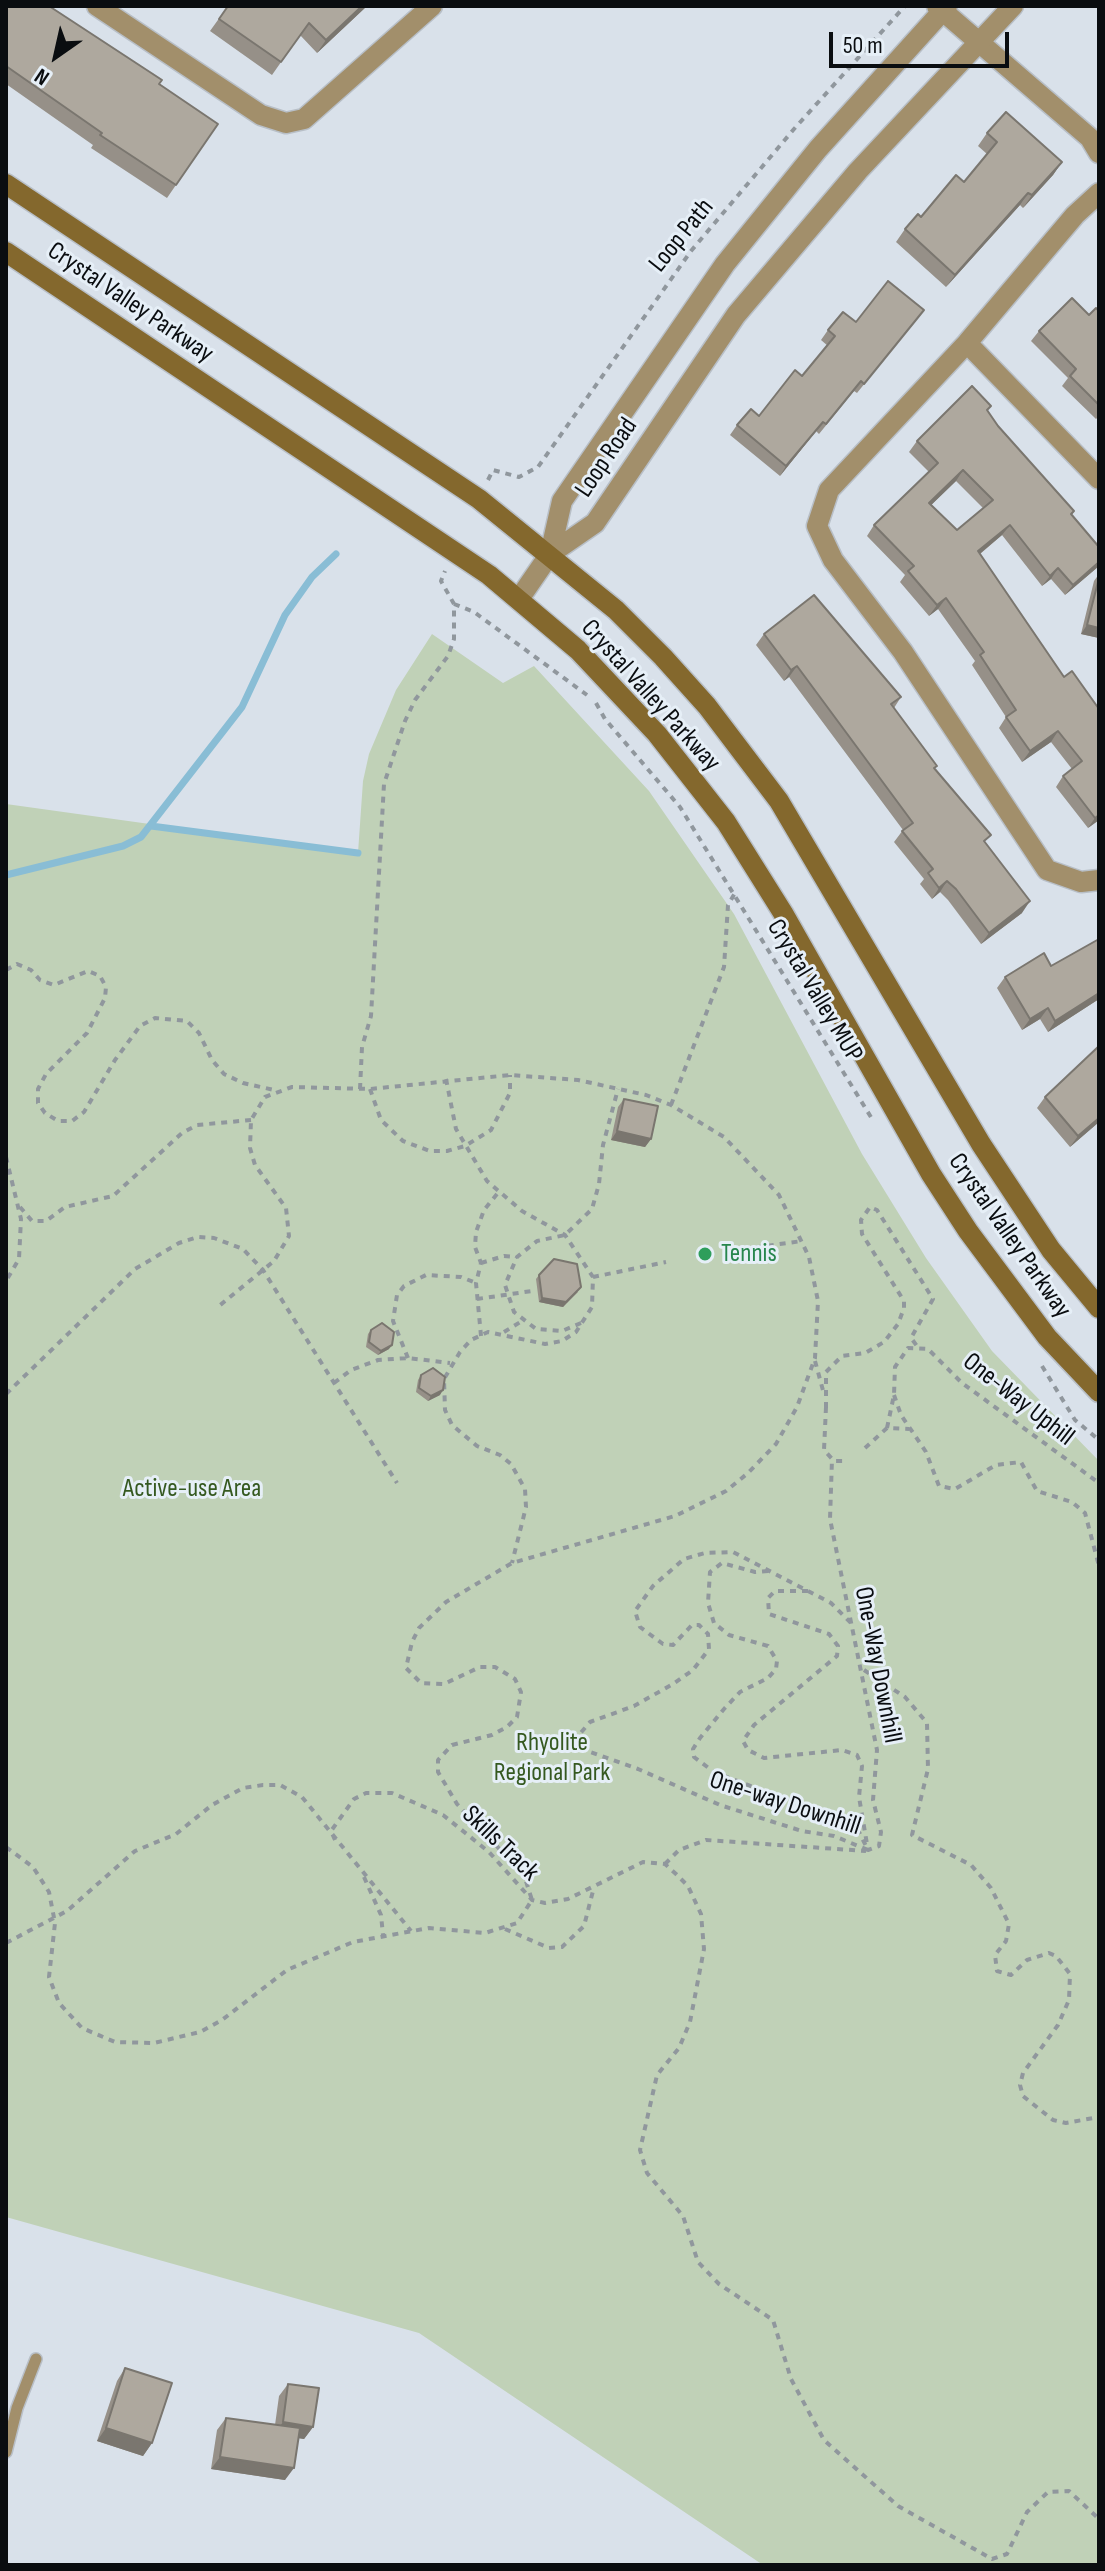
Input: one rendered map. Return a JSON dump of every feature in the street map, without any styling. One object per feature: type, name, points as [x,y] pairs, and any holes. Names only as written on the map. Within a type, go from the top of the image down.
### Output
[{"type":"main road","name":"Crystal Valley Parkway","points":[[6,184],[479,499],[616,610],[663,657],[746,755],[813,855],[988,1155],[1051,1250],[1099,1308]]},
{"type":"main road","name":"Crystal Valley Parkway","points":[[6,252],[489,575],[578,650],[694,778],[776,902],[931,1174],[968,1231],[1047,1337],[1099,1392]]},
{"type":"street","points":[[97,6],[261,115],[286,123],[304,119],[432,6]]},
{"type":"street","name":"Loop Road","points":[[550,554],[595,523],[736,315],[858,171],[1013,6]]},
{"type":"street","points":[[942,8],[1090,138],[1099,153]]},
{"type":"street","name":"Loop Road","points":[[550,554],[562,501],[725,264],[818,149],[942,8]]},
{"type":"street","points":[[1099,193],[1075,215],[967,343],[829,490],[817,526],[833,560],[903,652],[1047,870],[1081,882],[1099,880]]},
{"type":"street","points":[[967,343],[1099,479]]},
{"type":"street","points":[[519,599],[550,554]]},
{"type":"lane","points":[[6,2452],[17,2408],[36,2359]]},
{"type":"path","name":"Loop Path","points":[[493,470],[519,477],[538,467],[691,251],[794,129],[905,6]]},
{"type":"path","name":"Crystal Valley MUP","points":[[360,1089],[362,1047],[371,1016],[384,784],[397,739],[415,700],[448,656],[454,639],[454,604],[474,612],[594,700],[605,719],[680,807],[880,1131]]},
{"type":"path","points":[[671,1105],[724,967],[728,905],[735,893]]},
{"type":"path","points":[[6,970],[17,964],[31,970],[40,980],[54,985],[88,971],[100,976],[106,987],[105,998],[87,1033],[46,1074],[38,1089],[38,1103],[45,1113],[58,1121],[72,1121],[84,1112],[140,1026],[155,1018],[187,1021],[199,1033],[212,1060],[224,1074],[243,1083],[277,1090],[292,1087],[370,1089],[446,1079],[542,1075],[618,1089],[671,1105],[701,1122],[746,1157],[779,1195],[802,1241],[814,1276],[818,1301],[815,1358],[826,1408]]},
{"type":"path","points":[[370,1089],[381,1120],[403,1141],[430,1151],[465,1146],[481,1138],[499,1120],[510,1093],[510,1075]]},
{"type":"path","points":[[446,1079],[456,1129],[497,1193],[565,1235],[593,1277],[592,1307],[587,1319],[562,1341],[545,1344],[526,1342],[502,1332],[488,1332],[471,1340],[450,1363],[443,1394],[452,1425],[477,1446],[500,1455],[511,1464],[525,1489],[526,1507],[512,1563]]},
{"type":"path","points":[[587,1319],[562,1331],[536,1329],[522,1321],[509,1305],[507,1276],[517,1257],[537,1241],[565,1235],[586,1216],[596,1198],[603,1145],[618,1089]]},
{"type":"path","points":[[219,1306],[284,1250],[289,1221],[286,1208],[255,1165],[250,1148],[251,1120],[257,1106],[277,1090]]},
{"type":"path","points":[[20,1207],[32,1221],[46,1221],[65,1207],[113,1196],[182,1133],[197,1125],[251,1120]]},
{"type":"path","points":[[6,1157],[20,1207],[19,1259],[6,1281]]},
{"type":"path","points":[[481,1336],[476,1283],[481,1263],[475,1247],[476,1232],[484,1210],[497,1193]]},
{"type":"path","points":[[826,1408],[826,1372],[842,1356],[865,1353],[884,1342],[898,1324],[904,1308],[904,1301],[862,1234],[861,1220],[870,1207],[877,1210],[933,1299],[911,1338],[917,1346],[908,1348],[895,1367],[894,1395],[887,1428],[865,1448]]},
{"type":"path","points":[[6,1394],[60,1345],[116,1285],[156,1255],[198,1237],[229,1242],[243,1249],[263,1270],[397,1483]]},
{"type":"path","points":[[744,1249],[802,1241]]},
{"type":"path","points":[[481,1263],[504,1256],[517,1257]]},
{"type":"path","points":[[593,1277],[666,1262]]},
{"type":"path","points":[[408,1358],[393,1321],[397,1295],[404,1286],[426,1275],[461,1277],[476,1283]]},
{"type":"path","points":[[477,1299],[532,1291]]},
{"type":"path","points":[[502,1332],[522,1321]]},
{"type":"path","name":"One-Way Uphill","points":[[917,1346],[928,1349],[962,1383],[1099,1483]]},
{"type":"path","points":[[1036,1356],[1075,1420],[1099,1440]]},
{"type":"path","points":[[334,1383],[364,1363],[408,1358],[450,1363]]},
{"type":"path","points":[[6,1847],[21,1856],[42,1878],[55,1918],[49,1977],[59,2003],[82,2028],[98,2037],[134,2044],[177,2040],[200,2032],[222,2020],[287,1970],[353,1942],[429,1928],[485,1933],[505,1929],[526,1915],[532,1900],[524,1875],[467,1816],[438,1772],[438,1760],[452,1745],[492,1735],[517,1717],[521,1692],[515,1679],[495,1667],[480,1667],[444,1684],[421,1683],[406,1668],[412,1642],[431,1616],[457,1595],[512,1563],[675,1516],[726,1491],[762,1462],[776,1444],[797,1407],[815,1358]]},
{"type":"path","points":[[894,1395],[926,1452],[934,1478],[943,1489],[962,1486],[996,1465],[1021,1462],[1037,1491],[1072,1502],[1085,1513],[1099,1566]]},
{"type":"path","name":"One-Way Downhill","points":[[665,1864],[685,1847],[706,1840],[868,1850],[879,1846],[881,1832],[873,1800],[877,1750],[830,1519],[832,1459],[824,1450],[826,1408]]},
{"type":"path","points":[[887,1428],[911,1430]]},
{"type":"path","points":[[832,1459],[839,1463],[844,1461]]},
{"type":"path","name":"One-way Downhill","points":[[768,1571],[742,1555],[722,1550],[684,1559],[663,1575],[637,1604],[635,1611],[640,1627],[663,1644],[673,1645],[692,1625],[699,1625],[708,1634],[709,1649],[693,1670],[673,1684],[634,1706],[590,1722],[578,1736],[579,1748],[638,1769],[720,1805],[802,1831],[834,1836],[868,1850]]},
{"type":"path","name":"One-way Downhill","points":[[768,1571],[755,1572],[722,1563],[710,1572],[708,1603],[714,1623],[729,1635],[768,1646],[776,1653],[777,1661],[776,1669],[768,1678],[740,1692],[724,1709],[693,1749],[694,1757],[714,1772],[850,1824],[859,1832],[868,1850]]},
{"type":"path","points":[[768,1571],[831,1603],[854,1626]]},
{"type":"path","name":"One-Way Downhill","points":[[810,1592],[775,1591],[768,1598],[769,1614],[829,1634],[838,1646],[837,1656],[754,1725],[743,1741],[748,1750],[764,1758],[842,1750],[857,1755],[862,1766],[859,1797],[868,1850]]},
{"type":"path","name":"One-way Downhill","points":[[863,1670],[905,1697],[927,1723],[928,1769],[912,1835],[971,1865],[991,1888],[1009,1924],[1006,1941],[995,1955],[997,1971],[1011,1975],[1027,1960],[1049,1953],[1065,1964],[1070,1974],[1069,2000],[1058,2025],[1023,2073],[1020,2085],[1023,2096],[1053,2120],[1066,2123],[1099,2117]]},
{"type":"path","points":[[6,1943],[80,1902],[127,1857],[176,1834],[212,1805],[243,1788],[280,1785],[292,1790],[411,1931]]},
{"type":"path","name":"Skills Track","points":[[335,1840],[331,1831],[354,1799],[366,1793],[392,1793],[443,1815],[489,1852],[532,1900]]},
{"type":"path","points":[[532,1900],[555,1902],[594,1887],[643,1862],[665,1864],[688,1886],[705,1931],[704,1949],[690,2022],[679,2048],[657,2075],[640,2150],[647,2173],[683,2216],[698,2262],[719,2284],[773,2320],[791,2379],[824,2440],[898,2506],[992,2559],[1007,2554],[1027,2512],[1048,2492],[1069,2491],[1099,2519]]},
{"type":"path","points":[[360,1870],[381,1915],[383,1935]]},
{"type":"path","points":[[505,1929],[549,1948],[562,1947],[584,1926],[594,1887]]},
{"type":"green space","name":"Rhyolite Regional Park","points":[[432,634],[503,683],[534,666],[649,791],[734,914],[862,1154],[926,1258],[992,1351],[1099,1461],[1099,2565],[763,2565],[419,2333],[6,2217],[6,804],[358,853],[363,781],[369,754],[396,690]]},
{"type":"building","points":[[6,6],[49,6],[162,80],[159,84],[218,124],[176,185],[100,135],[102,133],[6,66]]},
{"type":"building","points":[[228,6],[362,6],[326,40],[309,23],[281,62],[219,19]]},
{"type":"building","points":[[1006,112],[1062,162],[1032,195],[1028,193],[955,275],[905,229],[918,214],[921,217],[956,175],[964,182],[997,142],[987,133]]},
{"type":"building","points":[[888,281],[924,310],[864,384],[861,381],[786,466],[737,425],[751,409],[759,416],[795,370],[802,376],[835,336],[828,330],[843,312],[856,322]]},
{"type":"building","points":[[1072,298],[1089,315],[1096,308],[1099,311],[1099,405],[1070,376],[1076,369],[1039,331]]},
{"type":"building","points":[[972,386],[991,406],[987,410],[998,426],[1074,511],[1071,514],[1099,547],[1099,562],[1073,585],[1058,568],[1050,576],[1010,525],[978,551],[1064,677],[1072,671],[1099,709],[1099,815],[1095,818],[1063,776],[1082,761],[1058,731],[1030,751],[1006,717],[1016,710],[980,655],[984,652],[946,598],[937,605],[908,571],[914,566],[874,525],[938,463],[917,441]],"holes":[[[963,470],[993,500],[957,530],[929,503]]]},
{"type":"building","points":[[1099,578],[1099,628],[1087,625]]},
{"type":"building","points":[[814,595],[901,697],[891,704],[937,766],[934,768],[991,835],[984,841],[1030,901],[989,933],[956,889],[947,881],[939,888],[928,873],[933,869],[902,831],[913,823],[797,666],[791,670],[764,634]]},
{"type":"building","points":[[1099,939],[1099,993],[1055,1021],[1048,1008],[1030,1019],[1005,977],[1044,953],[1051,966]]},
{"type":"building","points":[[1099,1046],[1099,1118],[1078,1136],[1045,1097]]},
{"type":"building","points":[[624,1099],[658,1106],[651,1139],[617,1131]]},
{"type":"building","points":[[554,1259],[577,1264],[581,1287],[566,1302],[542,1298],[539,1275]]},
{"type":"building","points":[[382,1323],[394,1332],[392,1345],[381,1351],[369,1342],[371,1330]]},
{"type":"building","points":[[433,1368],[445,1377],[443,1390],[431,1396],[419,1388],[421,1375]]},
{"type":"building","points":[[125,2368],[172,2383],[152,2443],[106,2428]]},
{"type":"building","points":[[288,2384],[319,2388],[313,2427],[283,2422]]},
{"type":"building","points":[[226,2418],[300,2428],[294,2468],[220,2457]]},
{"type":"waterway","points":[[6,875],[123,846],[141,837],[242,707],[285,615],[312,577],[336,554]]},
{"type":"waterway","points":[[151,826],[358,853]]},
{"type":"place","name":"Tennis","points":[[705,1254]]},
{"type":"park label","name":"Active-use Area","points":[[192,1489]]}]
